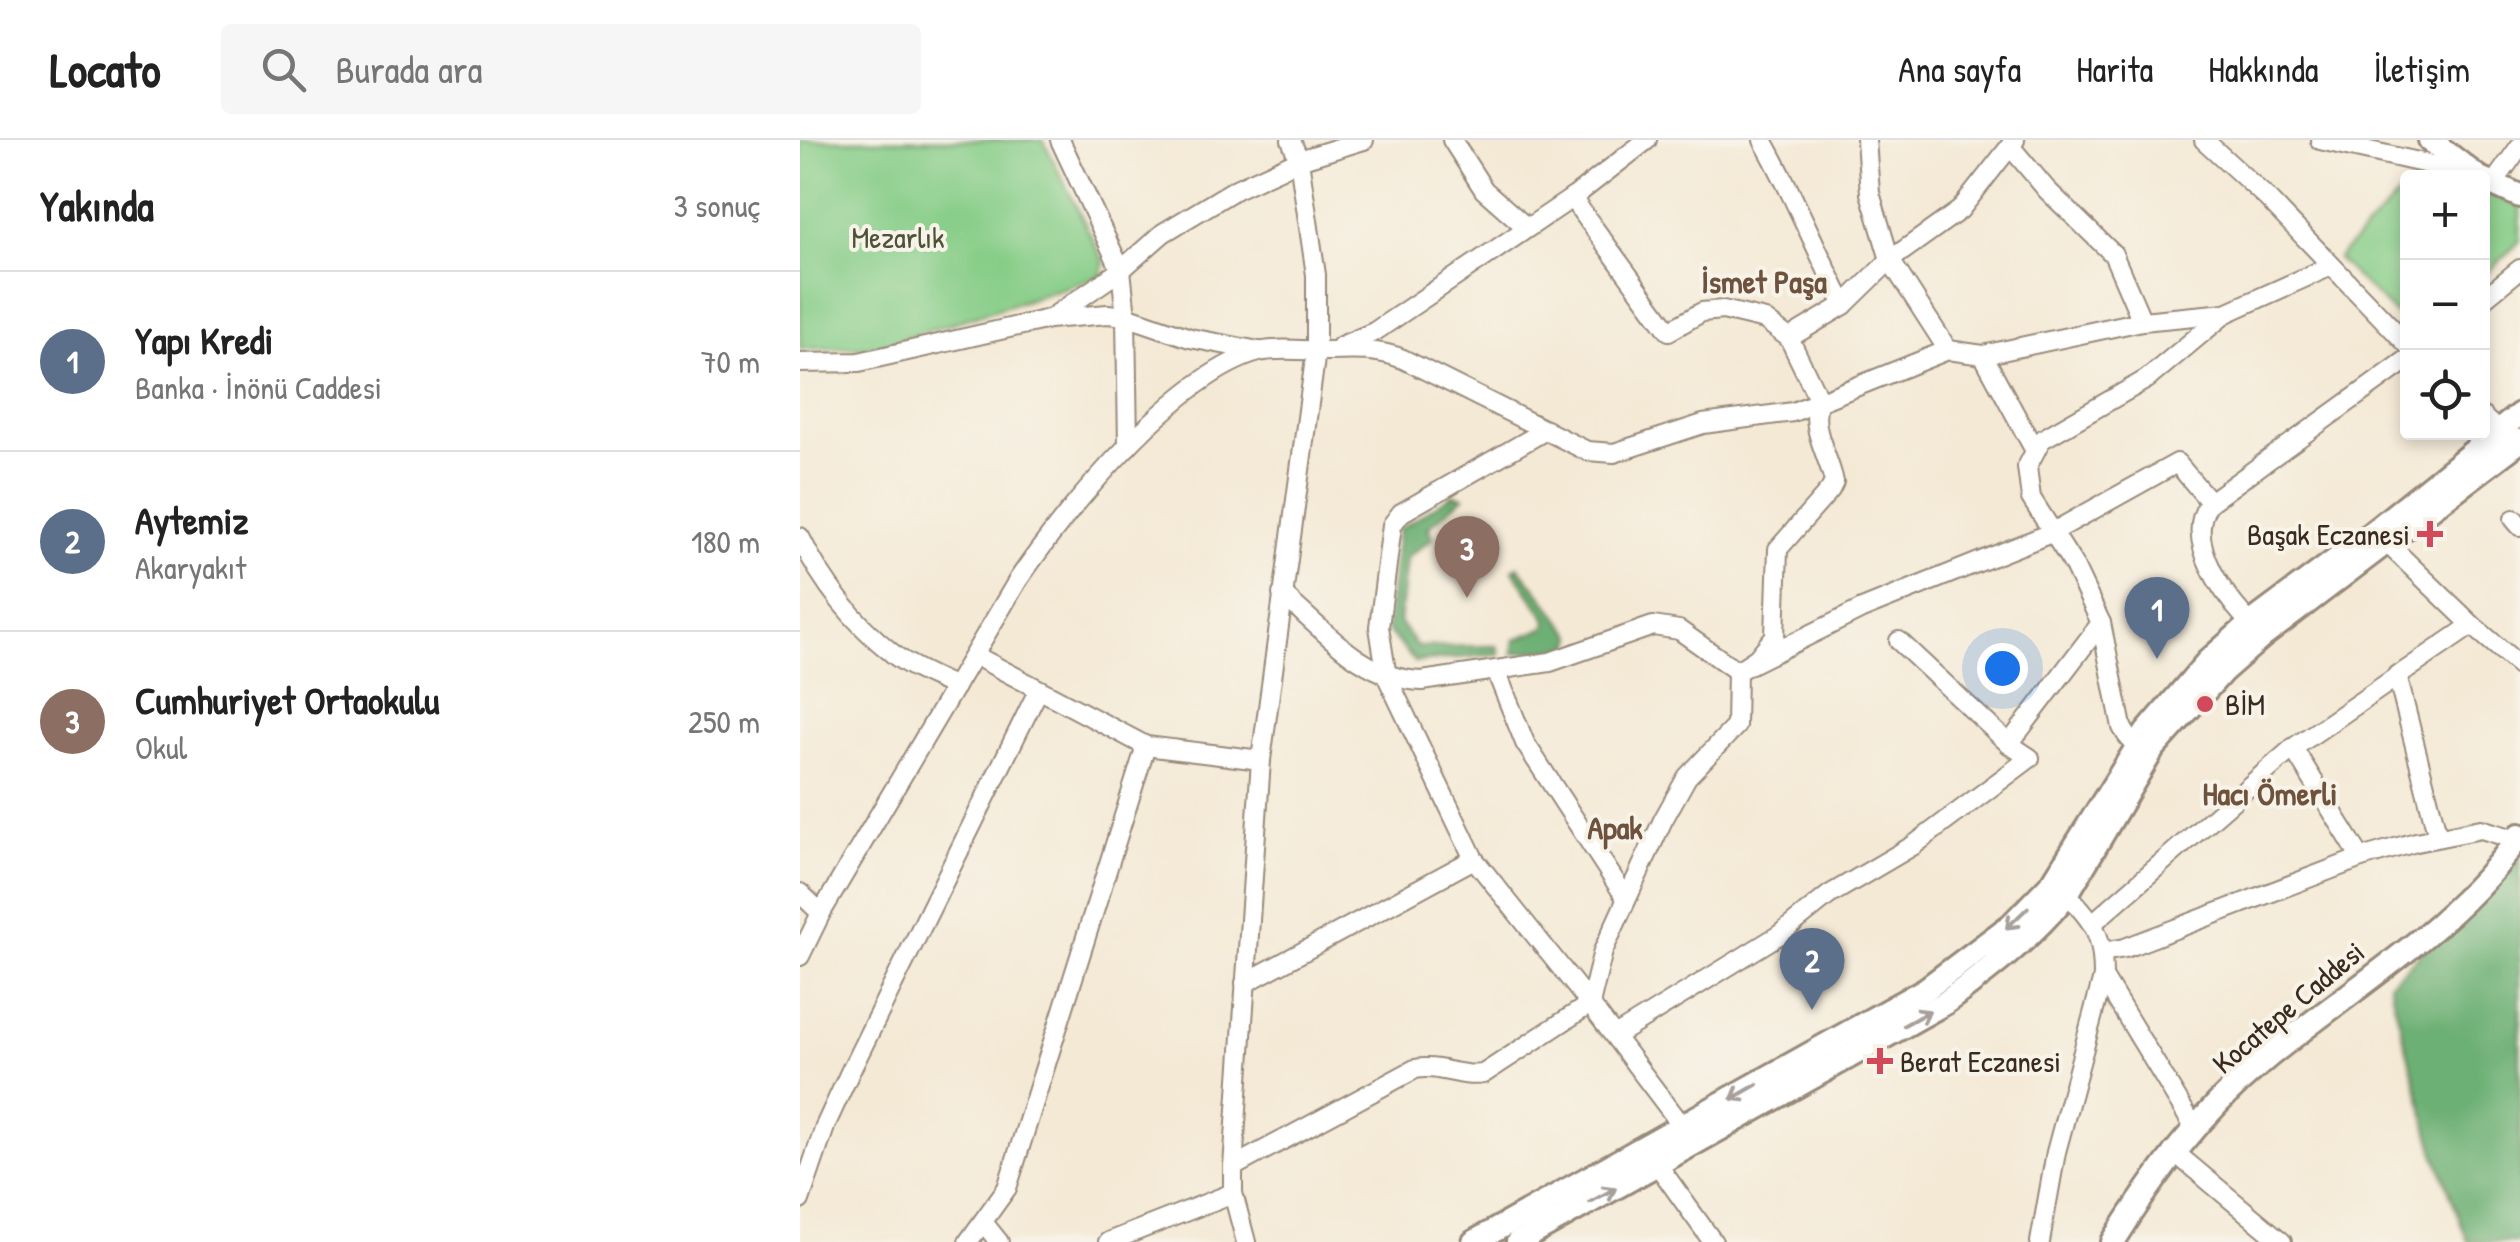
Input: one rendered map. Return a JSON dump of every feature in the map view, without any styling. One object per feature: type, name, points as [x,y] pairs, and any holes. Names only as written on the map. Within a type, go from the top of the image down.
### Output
[{"type":"main road","points":[[2430,140],[2470,170]]},
{"type":"main road","points":[[2490,182],[2520,196]]},
{"type":"main road","points":[[1518,1242],[1926,989],[2010,926],[2053,882],[2208,661],[2387,543],[2507,437],[2520,414]]},
{"type":"main road","points":[[2256,630],[2364,540],[2507,437]]},
{"type":"main road","points":[[1688,1135],[1945,1003],[2007,956],[2050,916],[2067,894],[2146,748]]},
{"type":"main road","name":"Kocatepe Caddesi","points":[[2113,1242],[2173,1150],[2194,1127],[2261,1063],[2486,881],[2518,838]]},
{"type":"main road","points":[[1474,1242],[1652,1156]]},
{"type":"street","points":[[1060,140],[1121,270],[1126,316],[1128,446]]},
{"type":"street","points":[[1246,1242],[1233,1193],[1233,1167],[1261,760],[1316,351],[1316,276],[1299,160],[1291,140]]},
{"type":"street","points":[[1049,319],[1197,211],[1299,160],[1364,140]]},
{"type":"street","points":[[1452,140],[1484,190],[1526,227]]},
{"type":"street","points":[[1316,351],[1348,344],[1374,332],[1572,198],[1647,140]]},
{"type":"street","points":[[1763,140],[1844,305]]},
{"type":"street","points":[[1866,140],[1870,193],[1890,260],[1948,350]]},
{"type":"street","points":[[2204,140],[2266,197],[2400,337]]},
{"type":"street","points":[[2320,140],[2447,170]]},
{"type":"street","points":[[1788,338],[1844,305],[1890,260],[1960,210],[2012,143],[2047,190],[2113,254],[2142,322]]},
{"type":"street","points":[[2490,171],[2520,146]]},
{"type":"street","points":[[1572,198],[1669,330],[1702,312],[1723,310],[1765,320],[1788,338],[1819,400],[1814,415],[1816,430],[1834,482],[1778,549],[1775,636],[1757,658],[1737,671]]},
{"type":"street","points":[[2146,748],[2128,738],[2122,727],[2101,623],[2073,564],[2038,511],[2028,484],[2027,467],[2034,449],[2058,428],[2147,379],[2226,313],[2331,266]]},
{"type":"street","points":[[2490,293],[2520,269]]},
{"type":"street","points":[[800,364],[859,362],[1049,319],[1108,314],[1126,316],[1190,338],[1262,352],[1372,350],[1394,355],[1586,450],[1614,453],[1703,424],[1779,416],[1948,350],[1983,355],[2142,322],[2226,313]]},
{"type":"street","points":[[800,956],[805,940],[954,688],[1046,540],[1149,425],[1226,366],[1262,352]]},
{"type":"street","points":[[1983,355],[2034,449]]},
{"type":"street","points":[[2256,630],[2224,593],[2203,546],[2200,519],[2210,502],[2400,365]]},
{"type":"street","points":[[1546,430],[1402,513],[1392,525],[1380,627],[1387,677],[1474,859],[1688,1135]]},
{"type":"street","points":[[1737,671],[1862,610],[2051,533],[2177,463],[2210,502]]},
{"type":"street","points":[[800,537],[806,568],[894,655],[954,688]]},
{"type":"street","points":[[2387,543],[2472,626],[2520,666]]},
{"type":"street","points":[[1282,594],[1364,664],[1387,677],[1422,681],[1550,662],[1653,626],[1680,630],[1737,671]]},
{"type":"street","points":[[2009,744],[2101,623]]},
{"type":"street","points":[[2094,922],[2293,748],[2472,626]]},
{"type":"street","points":[[1615,1036],[1779,934],[1829,895],[1914,844],[2030,758],[2009,744],[1899,641]]},
{"type":"street","points":[[974,655],[1146,746],[1261,760]]},
{"type":"street","points":[[1496,671],[1525,742],[1626,898]]},
{"type":"street","points":[[1233,1167],[1415,1069],[1428,1066],[1472,1076],[1483,1074],[1590,1004],[1603,951],[1686,777],[1736,726],[1737,671]]},
{"type":"street","points":[[2397,676],[2438,837]]},
{"type":"street","points":[[800,1200],[826,1124],[850,1072],[1038,691]]},
{"type":"street","points":[[968,1242],[1007,1188],[1146,746]]},
{"type":"street","points":[[2293,748],[2360,858]]},
{"type":"street","points":[[2102,952],[2125,948],[2360,858],[2480,829],[2518,838]]},
{"type":"street","points":[[1245,984],[1474,859]]},
{"type":"street","points":[[800,893],[821,913]]},
{"type":"street","points":[[2040,1242],[2056,1152],[2103,977],[2102,952],[2094,922],[2067,894]]},
{"type":"street","points":[[2103,977],[2194,1127]]},
{"type":"street","points":[[2173,1150],[2282,1242]]},
{"type":"street","points":[[1652,1156],[1713,1242]]},
{"type":"street","points":[[1108,1242],[1233,1193]]},
{"type":"street","points":[[984,1222],[999,1242]]},
{"type":"green space","name":"Mezarlık","points":[[800,140],[1043,140],[1104,262],[1102,276],[877,347],[800,349]]},
{"type":"green space","points":[[2400,194],[2400,318],[2337,259]]},
{"type":"green space","points":[[2490,194],[2520,206],[2520,241],[2490,270]]},
{"type":"green space","points":[[1454,494],[1464,497],[1428,527],[1433,538],[1406,558],[1399,622],[1417,647],[1497,646],[1500,654],[1415,662],[1387,630],[1398,530]]},
{"type":"green space","points":[[1518,566],[1574,637],[1570,648],[1513,653],[1515,640],[1546,627],[1547,619],[1513,570]]},
{"type":"green space","points":[[2520,855],[2520,1242],[2468,1242],[2434,1150],[2389,983],[2500,879]]},
{"type":"place","name":"Başak Eczanesi","points":[[2430,534]]},
{"type":"place","name":"Cumhuriyet Ortaokulu","points":[[1467,598]]},
{"type":"place","name":"Yapı Kredi","points":[[2157,659]]},
{"type":"place","name":"BİM","points":[[2205,704]]},
{"type":"place","name":"Aytemiz","points":[[1812,1010]]},
{"type":"place","name":"Berat Eczanesi","points":[[1880,1061]]},
{"type":"district","name":"İsmet Paşa","points":[[1764,281]]},
{"type":"district","name":"Hacı Ömerli","points":[[2270,793]]},
{"type":"district","name":"Apak","points":[[1615,827]]}]
